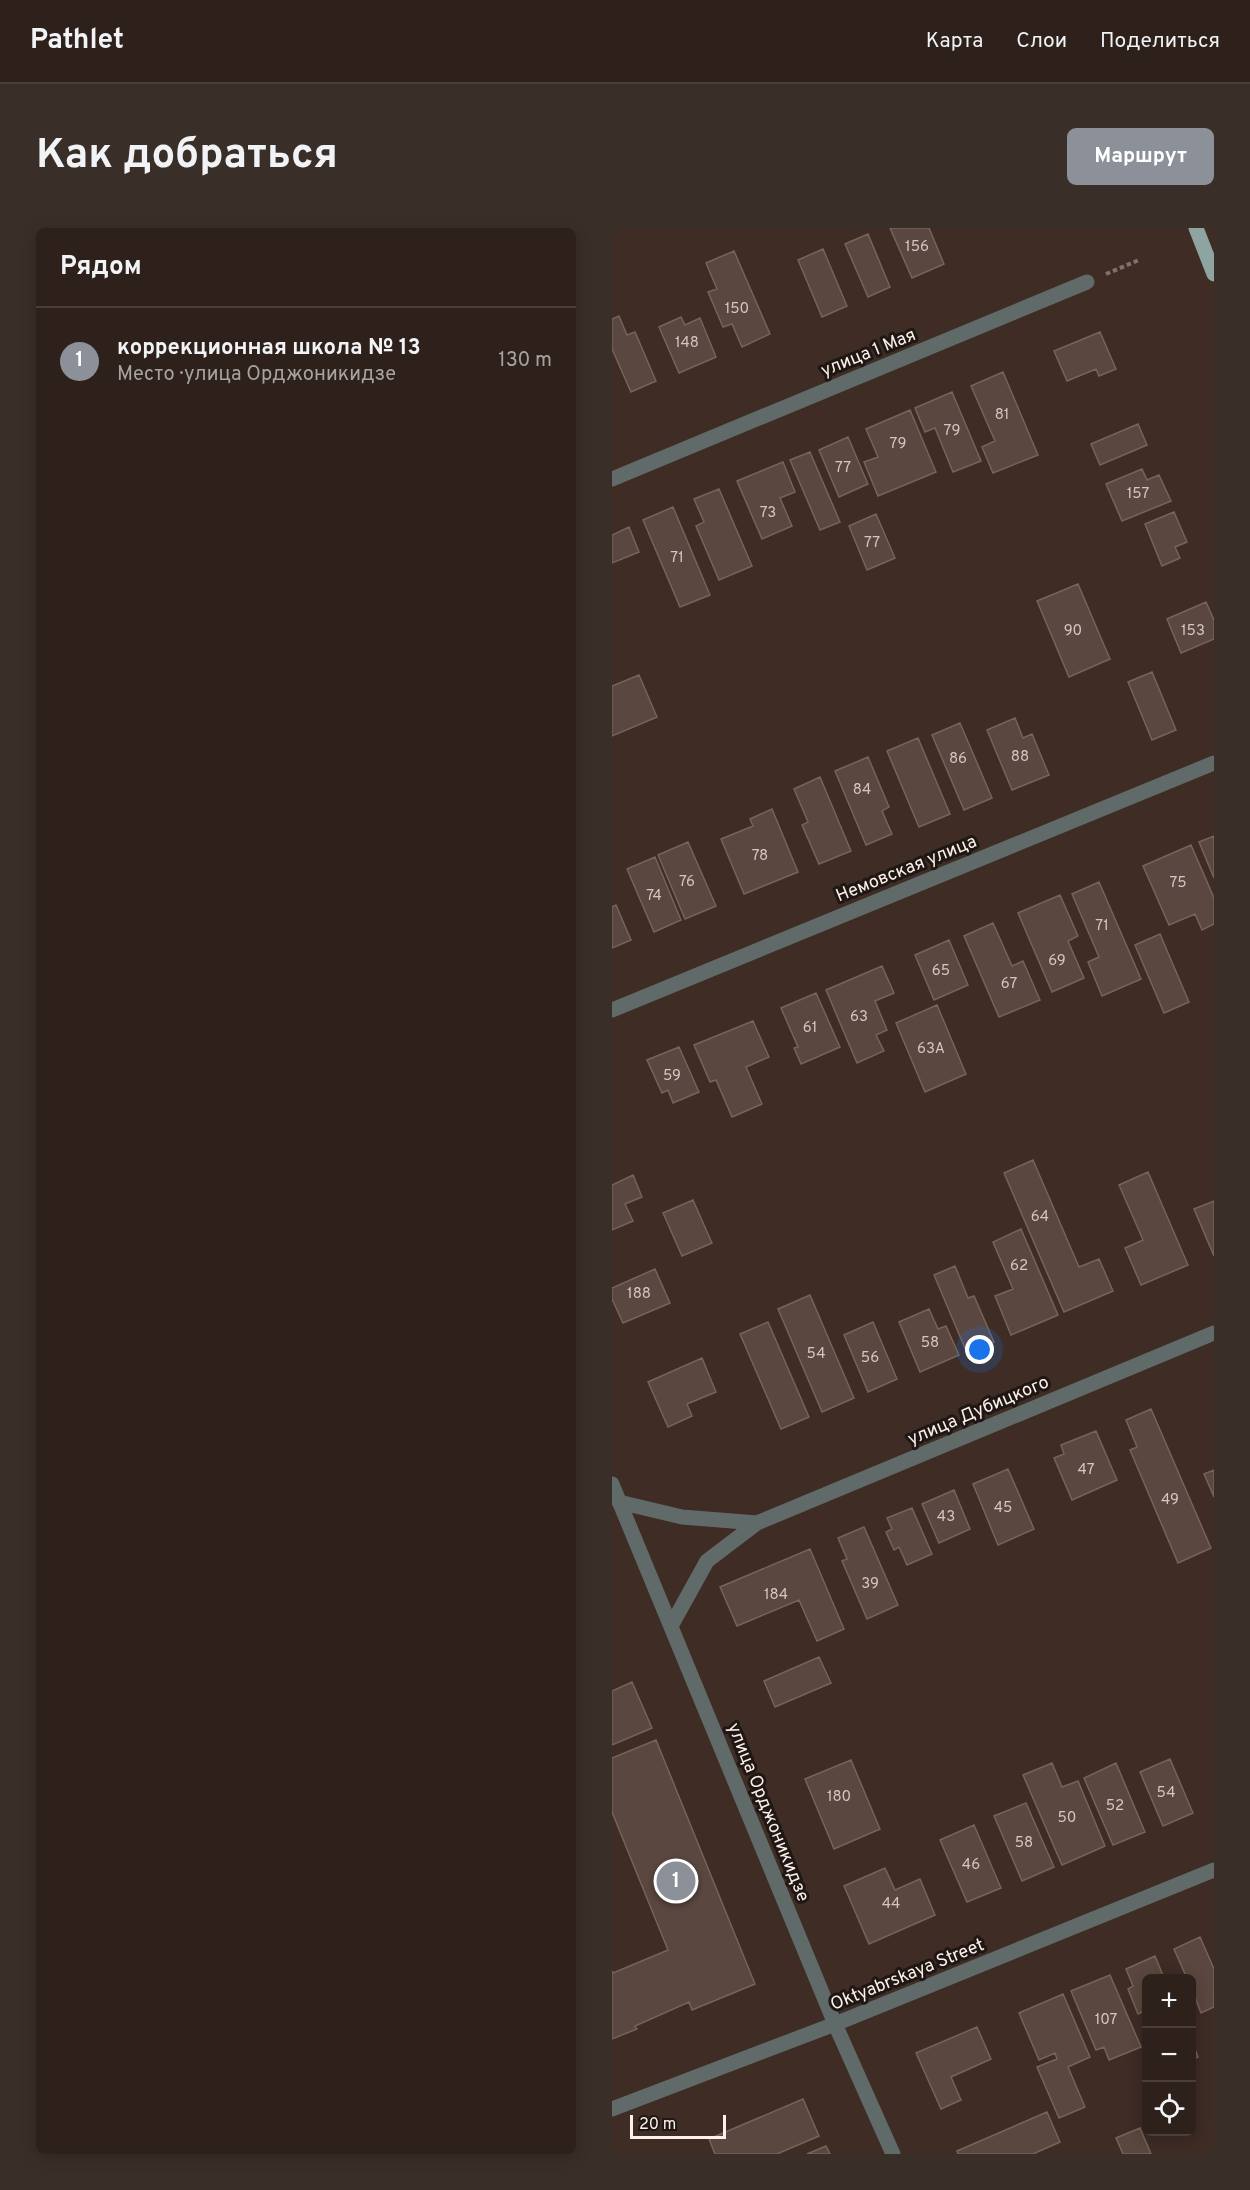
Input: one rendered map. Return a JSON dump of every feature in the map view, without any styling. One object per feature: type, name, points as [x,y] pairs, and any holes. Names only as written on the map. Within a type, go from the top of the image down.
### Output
[{"type":"main road","points":[[1196,228],[1214,274]]},
{"type":"street","name":"улица 1 Мая","points":[[612,478],[1087,282]]},
{"type":"street","name":"Немовская улица","points":[[612,1010],[1214,763]]},
{"type":"street","name":"улица Дубицкого","points":[[671,1626],[707,1561],[757,1522],[1214,1333]]},
{"type":"street","name":"улица Орджоникидзе","points":[[612,1484],[835,2024],[893,2154]]},
{"type":"street","name":"улица Дубицкого","points":[[619,1502],[682,1517],[757,1522]]},
{"type":"street","name":"Oktyabrskaya Street","points":[[612,2109],[835,2024],[1214,1870]]},
{"type":"path","points":[[1087,282],[1138,260]]},
{"type":"building","points":[[890,228],[929,228],[944,264],[912,278]]},
{"type":"building","points":[[868,234],[890,287],[868,297],[845,244]]},
{"type":"building","points":[[823,249],[847,306],[822,317],[798,260]]},
{"type":"building","points":[[734,251],[770,334],[742,347],[732,324],[723,327],[708,292],[717,289],[706,263]]},
{"type":"building","points":[[619,316],[627,335],[635,332],[656,381],[631,392],[612,349],[612,319]]},
{"type":"building","points":[[681,317],[685,325],[700,318],[716,357],[679,373],[659,327]]},
{"type":"building","points":[[1100,332],[1116,369],[1099,376],[1096,369],[1067,381],[1054,351]]},
{"type":"building","points":[[1003,372],[1038,455],[993,473],[982,447],[995,441],[971,386]]},
{"type":"building","points":[[952,392],[981,461],[953,472],[935,428],[925,432],[915,408]]},
{"type":"building","points":[[910,410],[936,472],[878,496],[864,462],[878,457],[866,429]]},
{"type":"building","points":[[1138,424],[1147,445],[1100,465],[1091,444]]},
{"type":"building","points":[[848,437],[868,484],[839,497],[819,450]]},
{"type":"building","points":[[810,452],[840,522],[820,530],[790,460]]},
{"type":"building","points":[[783,462],[795,492],[780,498],[792,526],[762,539],[737,481]]},
{"type":"building","points":[[1142,469],[1147,480],[1159,475],[1171,501],[1122,521],[1106,484]]},
{"type":"building","points":[[719,489],[752,566],[719,580],[696,526],[704,522],[694,499]]},
{"type":"building","points":[[673,507],[710,595],[680,607],[643,520]]},
{"type":"building","points":[[1174,512],[1187,542],[1175,547],[1180,558],[1162,566],[1145,524]]},
{"type":"building","points":[[876,514],[895,558],[867,570],[849,526]]},
{"type":"building","points":[[629,527],[639,552],[612,563],[612,535]]},
{"type":"building","points":[[1078,584],[1110,659],[1069,677],[1037,601]]},
{"type":"building","points":[[1206,602],[1214,620],[1214,639],[1181,653],[1167,619]]},
{"type":"building","points":[[1152,672],[1176,730],[1152,740],[1128,682]]},
{"type":"building","points":[[639,675],[657,717],[612,736],[612,686]]},
{"type":"building","points":[[1015,718],[1023,738],[1032,734],[1049,775],[1012,790],[987,730]]},
{"type":"building","points":[[960,723],[992,798],[964,810],[932,735]]},
{"type":"building","points":[[918,738],[950,814],[919,827],[887,751]]},
{"type":"building","points":[[868,757],[889,807],[882,811],[892,834],[866,845],[835,771]]},
{"type":"building","points":[[820,777],[851,851],[819,864],[802,825],[808,822],[794,789]]},
{"type":"building","points":[[772,809],[798,872],[744,894],[721,839],[753,826],[750,819]]},
{"type":"building","points":[[1214,836],[1214,878],[1199,842]]},
{"type":"building","points":[[688,842],[716,906],[685,919],[658,855]]},
{"type":"building","points":[[1191,845],[1214,898],[1214,924],[1202,930],[1195,914],[1169,925],[1143,866]]},
{"type":"building","points":[[655,857],[681,920],[654,932],[627,869]]},
{"type":"building","points":[[1099,882],[1141,979],[1102,996],[1088,962],[1099,957],[1072,894]]},
{"type":"building","points":[[1060,895],[1078,936],[1068,941],[1084,978],[1052,992],[1018,913]]},
{"type":"building","points":[[616,905],[631,940],[612,948],[612,907]]},
{"type":"building","points":[[993,923],[1012,966],[1023,961],[1040,1000],[999,1017],[964,936]]},
{"type":"building","points":[[1160,934],[1189,1002],[1164,1013],[1135,945]]},
{"type":"building","points":[[949,940],[968,985],[934,1000],[915,955]]},
{"type":"building","points":[[882,966],[894,993],[875,1001],[887,1030],[876,1035],[884,1051],[857,1063],[826,990]]},
{"type":"building","points":[[816,993],[840,1047],[801,1064],[794,1048],[798,1047],[781,1008]]},
{"type":"building","points":[[937,1005],[966,1074],[925,1092],[896,1023]]},
{"type":"building","points":[[753,1021],[769,1057],[746,1067],[762,1104],[732,1117],[716,1080],[710,1082],[694,1045]]},
{"type":"building","points":[[679,1047],[699,1092],[673,1103],[668,1090],[662,1093],[647,1060]]},
{"type":"building","points":[[1033,1160],[1079,1267],[1099,1259],[1113,1291],[1064,1312],[1004,1173]]},
{"type":"building","points":[[1148,1172],[1188,1265],[1141,1285],[1125,1248],[1143,1240],[1119,1185]]},
{"type":"building","points":[[633,1175],[642,1197],[625,1204],[633,1221],[612,1230],[612,1185]]},
{"type":"building","points":[[693,1200],[712,1243],[682,1256],[663,1213]]},
{"type":"building","points":[[1214,1201],[1214,1256],[1194,1209]]},
{"type":"building","points":[[1021,1229],[1058,1315],[1011,1335],[995,1296],[1013,1289],[993,1242]]},
{"type":"building","points":[[955,1266],[968,1298],[974,1296],[994,1342],[967,1353],[934,1275]]},
{"type":"building","points":[[655,1269],[670,1303],[623,1323],[612,1299],[612,1288]]},
{"type":"building","points":[[810,1295],[854,1398],[822,1412],[778,1309]]},
{"type":"building","points":[[929,1309],[938,1329],[946,1326],[959,1355],[920,1372],[899,1322]]},
{"type":"building","points":[[768,1322],[809,1417],[781,1429],[740,1334]]},
{"type":"building","points":[[873,1322],[897,1379],[868,1392],[844,1335]]},
{"type":"building","points":[[702,1358],[716,1392],[687,1404],[692,1416],[668,1427],[648,1382]]},
{"type":"building","points":[[1151,1409],[1211,1548],[1178,1563],[1130,1450],[1137,1447],[1126,1420]]},
{"type":"building","points":[[1096,1431],[1117,1480],[1072,1500],[1054,1458],[1064,1454],[1061,1445]]},
{"type":"building","points":[[1008,1469],[1034,1529],[998,1545],[973,1484]]},
{"type":"building","points":[[1214,1470],[1214,1497],[1204,1474]]},
{"type":"building","points":[[954,1490],[970,1529],[939,1543],[922,1504]]},
{"type":"building","points":[[912,1508],[932,1554],[907,1565],[899,1547],[894,1550],[886,1532],[892,1529],[887,1518]]},
{"type":"building","points":[[864,1527],[898,1605],[867,1619],[842,1561],[847,1559],[838,1538]]},
{"type":"building","points":[[810,1549],[844,1629],[817,1641],[799,1600],[737,1626],[720,1587]]},
{"type":"building","points":[[819,1657],[831,1683],[775,1707],[764,1681]]},
{"type":"building","points":[[632,1682],[652,1728],[612,1745],[612,1691]]},
{"type":"building","points":[[656,1740],[755,1984],[692,2010],[689,2002],[635,2026],[637,2029],[612,2039],[612,1971],[613,1973],[668,1950],[612,1812],[612,1758]]},
{"type":"building","points":[[1170,1759],[1193,1813],[1163,1826],[1140,1772]]},
{"type":"building","points":[[851,1760],[880,1829],[834,1849],[805,1779]]},
{"type":"building","points":[[1052,1763],[1062,1787],[1078,1781],[1105,1846],[1062,1865],[1023,1775]]},
{"type":"building","points":[[1116,1763],[1145,1832],[1113,1845],[1084,1778]]},
{"type":"building","points":[[1026,1803],[1054,1867],[1022,1881],[994,1816]]},
{"type":"building","points":[[974,1825],[1001,1888],[967,1902],[940,1840]]},
{"type":"building","points":[[885,1868],[895,1890],[920,1879],[935,1915],[869,1944],[844,1886]]},
{"type":"building","points":[[1200,1937],[1214,1969],[1214,2007],[1201,2013],[1196,2000],[1196,1974],[1185,1974],[1174,1949]]},
{"type":"building","points":[[1155,1956],[1162,1974],[1142,1974],[1142,2012],[1138,2014],[1128,1989],[1133,1986],[1126,1969]]},
{"type":"building","points":[[1110,1975],[1141,2047],[1109,2060],[1104,2047],[1096,2050],[1071,1991]]},
{"type":"building","points":[[1063,1994],[1090,2057],[1068,2067],[1085,2107],[1059,2118],[1037,2067],[1057,2059],[1055,2053],[1039,2060],[1019,2013]]},
{"type":"building","points":[[977,2027],[991,2059],[951,2077],[961,2100],[941,2109],[916,2053]]},
{"type":"building","points":[[803,2099],[819,2136],[777,2154],[715,2154],[709,2139]]},
{"type":"building","points":[[1047,2112],[1060,2142],[1033,2154],[958,2154],[957,2151]]},
{"type":"building","points":[[1140,2128],[1151,2154],[1123,2154],[1116,2138]]},
{"type":"building","points":[[826,2146],[830,2154],[807,2154]]},
{"type":"place","name":"коррекционная школа № 13","points":[[676,1881]]}]
